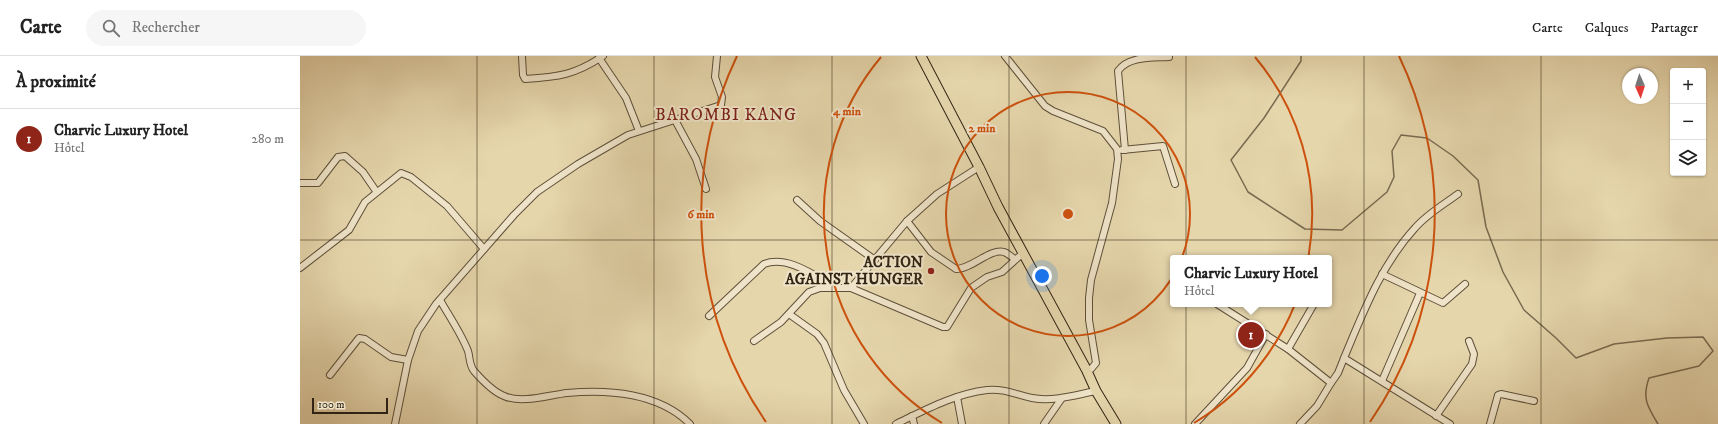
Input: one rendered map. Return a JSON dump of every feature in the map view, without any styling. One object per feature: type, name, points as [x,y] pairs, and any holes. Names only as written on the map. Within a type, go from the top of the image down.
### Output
[{"type":"highway","points":[[921,56],[979,167],[998,207],[1086,369],[1096,391],[1116,424]]},
{"type":"street","points":[[522,56],[522,75],[525,79],[564,76],[587,67],[601,57],[626,98],[639,131]]},
{"type":"street","points":[[395,424],[408,360],[418,331],[440,300],[514,214],[537,192],[617,141],[639,131],[720,105],[722,97],[715,77],[717,56]]},
{"type":"street","points":[[1005,56],[1045,106],[1052,111],[1103,131],[1113,141],[1117,149],[1118,159],[1112,203],[1091,280],[1089,320],[1096,363],[1091,369],[1086,369]]},
{"type":"street","points":[[1125,150],[1118,71],[1130,60],[1169,57]]},
{"type":"street","points":[[675,120],[696,159],[706,189]]},
{"type":"street","points":[[1117,149],[1125,150],[1163,146],[1175,184]]},
{"type":"street","points":[[300,183],[318,183],[338,157],[345,156],[363,172],[376,191]]},
{"type":"street","points":[[850,288],[907,221],[937,194],[979,167]]},
{"type":"street","points":[[300,268],[349,230],[365,202],[376,191],[397,175],[401,174],[406,174],[447,206],[484,249]]},
{"type":"street","points":[[1300,424],[1317,406],[1338,373],[1382,274],[1415,228],[1458,194]]},
{"type":"street","points":[[797,200],[820,220],[875,260]]},
{"type":"street","points":[[907,221],[931,252],[956,269],[964,268],[998,252],[1005,252],[1015,259]]},
{"type":"street","points":[[754,341],[781,322],[809,292],[820,288],[850,288],[943,327],[947,327],[971,288],[987,277],[1002,272],[1023,253]]},
{"type":"street","points":[[709,316],[764,264],[772,261],[780,260],[792,264],[837,288]]},
{"type":"street","points":[[1382,274],[1443,303],[1465,284]]},
{"type":"street","points":[[1382,381],[1420,293]]},
{"type":"street","points":[[440,300],[468,351],[473,370],[504,397],[538,399],[567,393],[614,391],[628,393],[660,404],[685,419],[690,424]]},
{"type":"street","points":[[1221,307],[1288,349],[1331,383]]},
{"type":"street","points":[[1288,349],[1312,307]]},
{"type":"street","points":[[789,314],[817,334],[824,343],[844,390],[864,424]]},
{"type":"street","points":[[1195,424],[1248,368],[1266,334]]},
{"type":"street","points":[[330,375],[359,338],[365,339],[390,357],[408,360]]},
{"type":"street","points":[[1436,416],[1472,364],[1474,354],[1469,341]]},
{"type":"street","points":[[1344,358],[1450,424]]},
{"type":"street","points":[[896,424],[935,404],[987,390],[1002,390],[1032,398],[1062,398],[1096,391]]},
{"type":"street","points":[[1490,424],[1498,395],[1501,394],[1534,401]]},
{"type":"street","points":[[957,397],[962,424]]},
{"type":"street","points":[[1044,424],[1062,398]]},
{"type":"street","points":[[912,416],[914,424]]},
{"type":"waterway","points":[[1301,56],[1301,61],[1264,118],[1231,160],[1248,192],[1305,229],[1342,230],[1387,192],[1394,177],[1392,151],[1401,135],[1427,138],[1453,156],[1478,180],[1486,227],[1503,272],[1524,310],[1576,358],[1614,344],[1667,338],[1703,337],[1713,351],[1699,366],[1649,378],[1646,397],[1648,407],[1658,424]]},
{"type":"place","name":"ACTION AGAINST HUNGER","points":[[931,271]]},
{"type":"place","name":"Charvic Luxury Hotel","points":[[1251,335]]},
{"type":"district","name":"BAROMBI KANG","points":[[726,115]]}]
